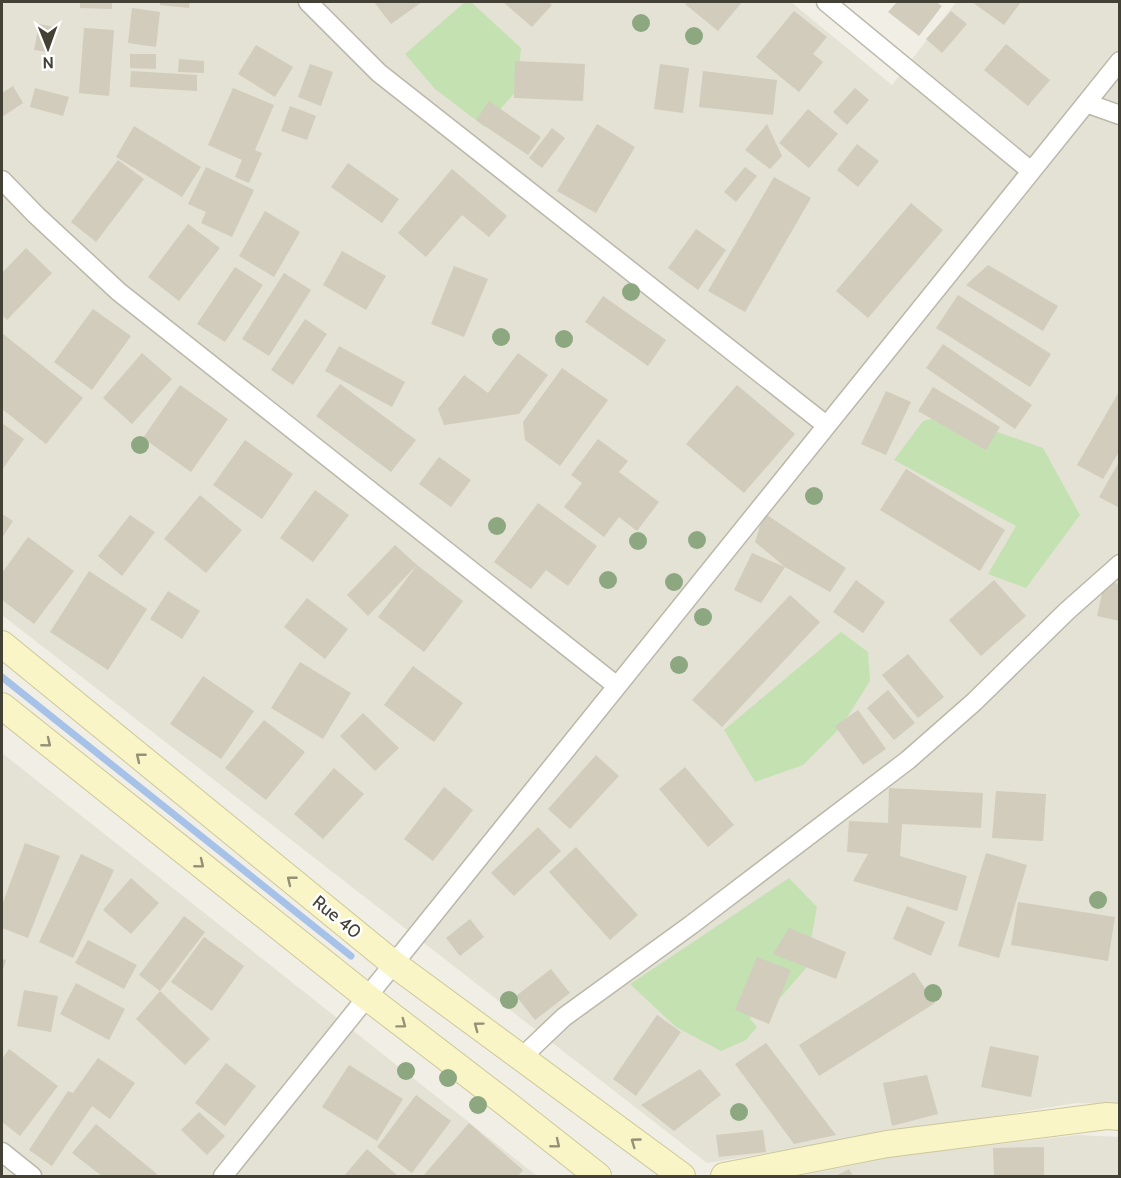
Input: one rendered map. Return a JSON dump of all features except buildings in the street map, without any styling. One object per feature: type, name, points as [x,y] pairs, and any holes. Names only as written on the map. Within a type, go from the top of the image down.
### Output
[{"type":"main road","name":"Rue 40","points":[[2,644],[394,964],[682,1176]]},
{"type":"main road","points":[[2,706],[367,997],[598,1176]]},
{"type":"main road","points":[[724,1176],[887,1144],[1115,1113]]},
{"type":"street","points":[[308,2],[379,73],[826,425]]},
{"type":"street","points":[[826,2],[1031,171]]},
{"type":"street","points":[[223,1176],[1119,61]]},
{"type":"street","points":[[1086,102],[1119,115]]},
{"type":"street","points":[[2,180],[36,215],[119,291],[616,686]]},
{"type":"street","points":[[521,1058],[564,1017],[691,925],[908,760],[974,702],[1067,611],[1119,564]]},
{"type":"street","points":[[2,1152],[32,1176]]},
{"type":"shaded area","points":[[2,2],[791,2],[892,85],[956,2],[1119,2],[1119,1104],[1076,1103],[707,1163],[2,615]]},
{"type":"shaded area","points":[[2,753],[537,1176],[2,1176]]},
{"type":"shaded area","points":[[1078,1135],[1119,1137],[1119,1176],[800,1176],[899,1156]]},
{"type":"green space","points":[[465,2],[471,2],[521,48],[517,90],[485,127],[435,89],[405,54]]},
{"type":"green space","points":[[948,415],[1043,448],[1080,515],[1026,588],[988,574],[1016,526],[894,460],[923,421]]},
{"type":"green space","points":[[841,632],[868,652],[870,681],[841,727],[803,765],[755,782],[724,730]]},
{"type":"green space","points":[[789,878],[817,907],[806,968],[780,998],[760,991],[750,1019],[757,1027],[746,1040],[721,1051],[676,1027],[630,984]]},
{"type":"waterway","points":[[2,677],[351,956]]}]
